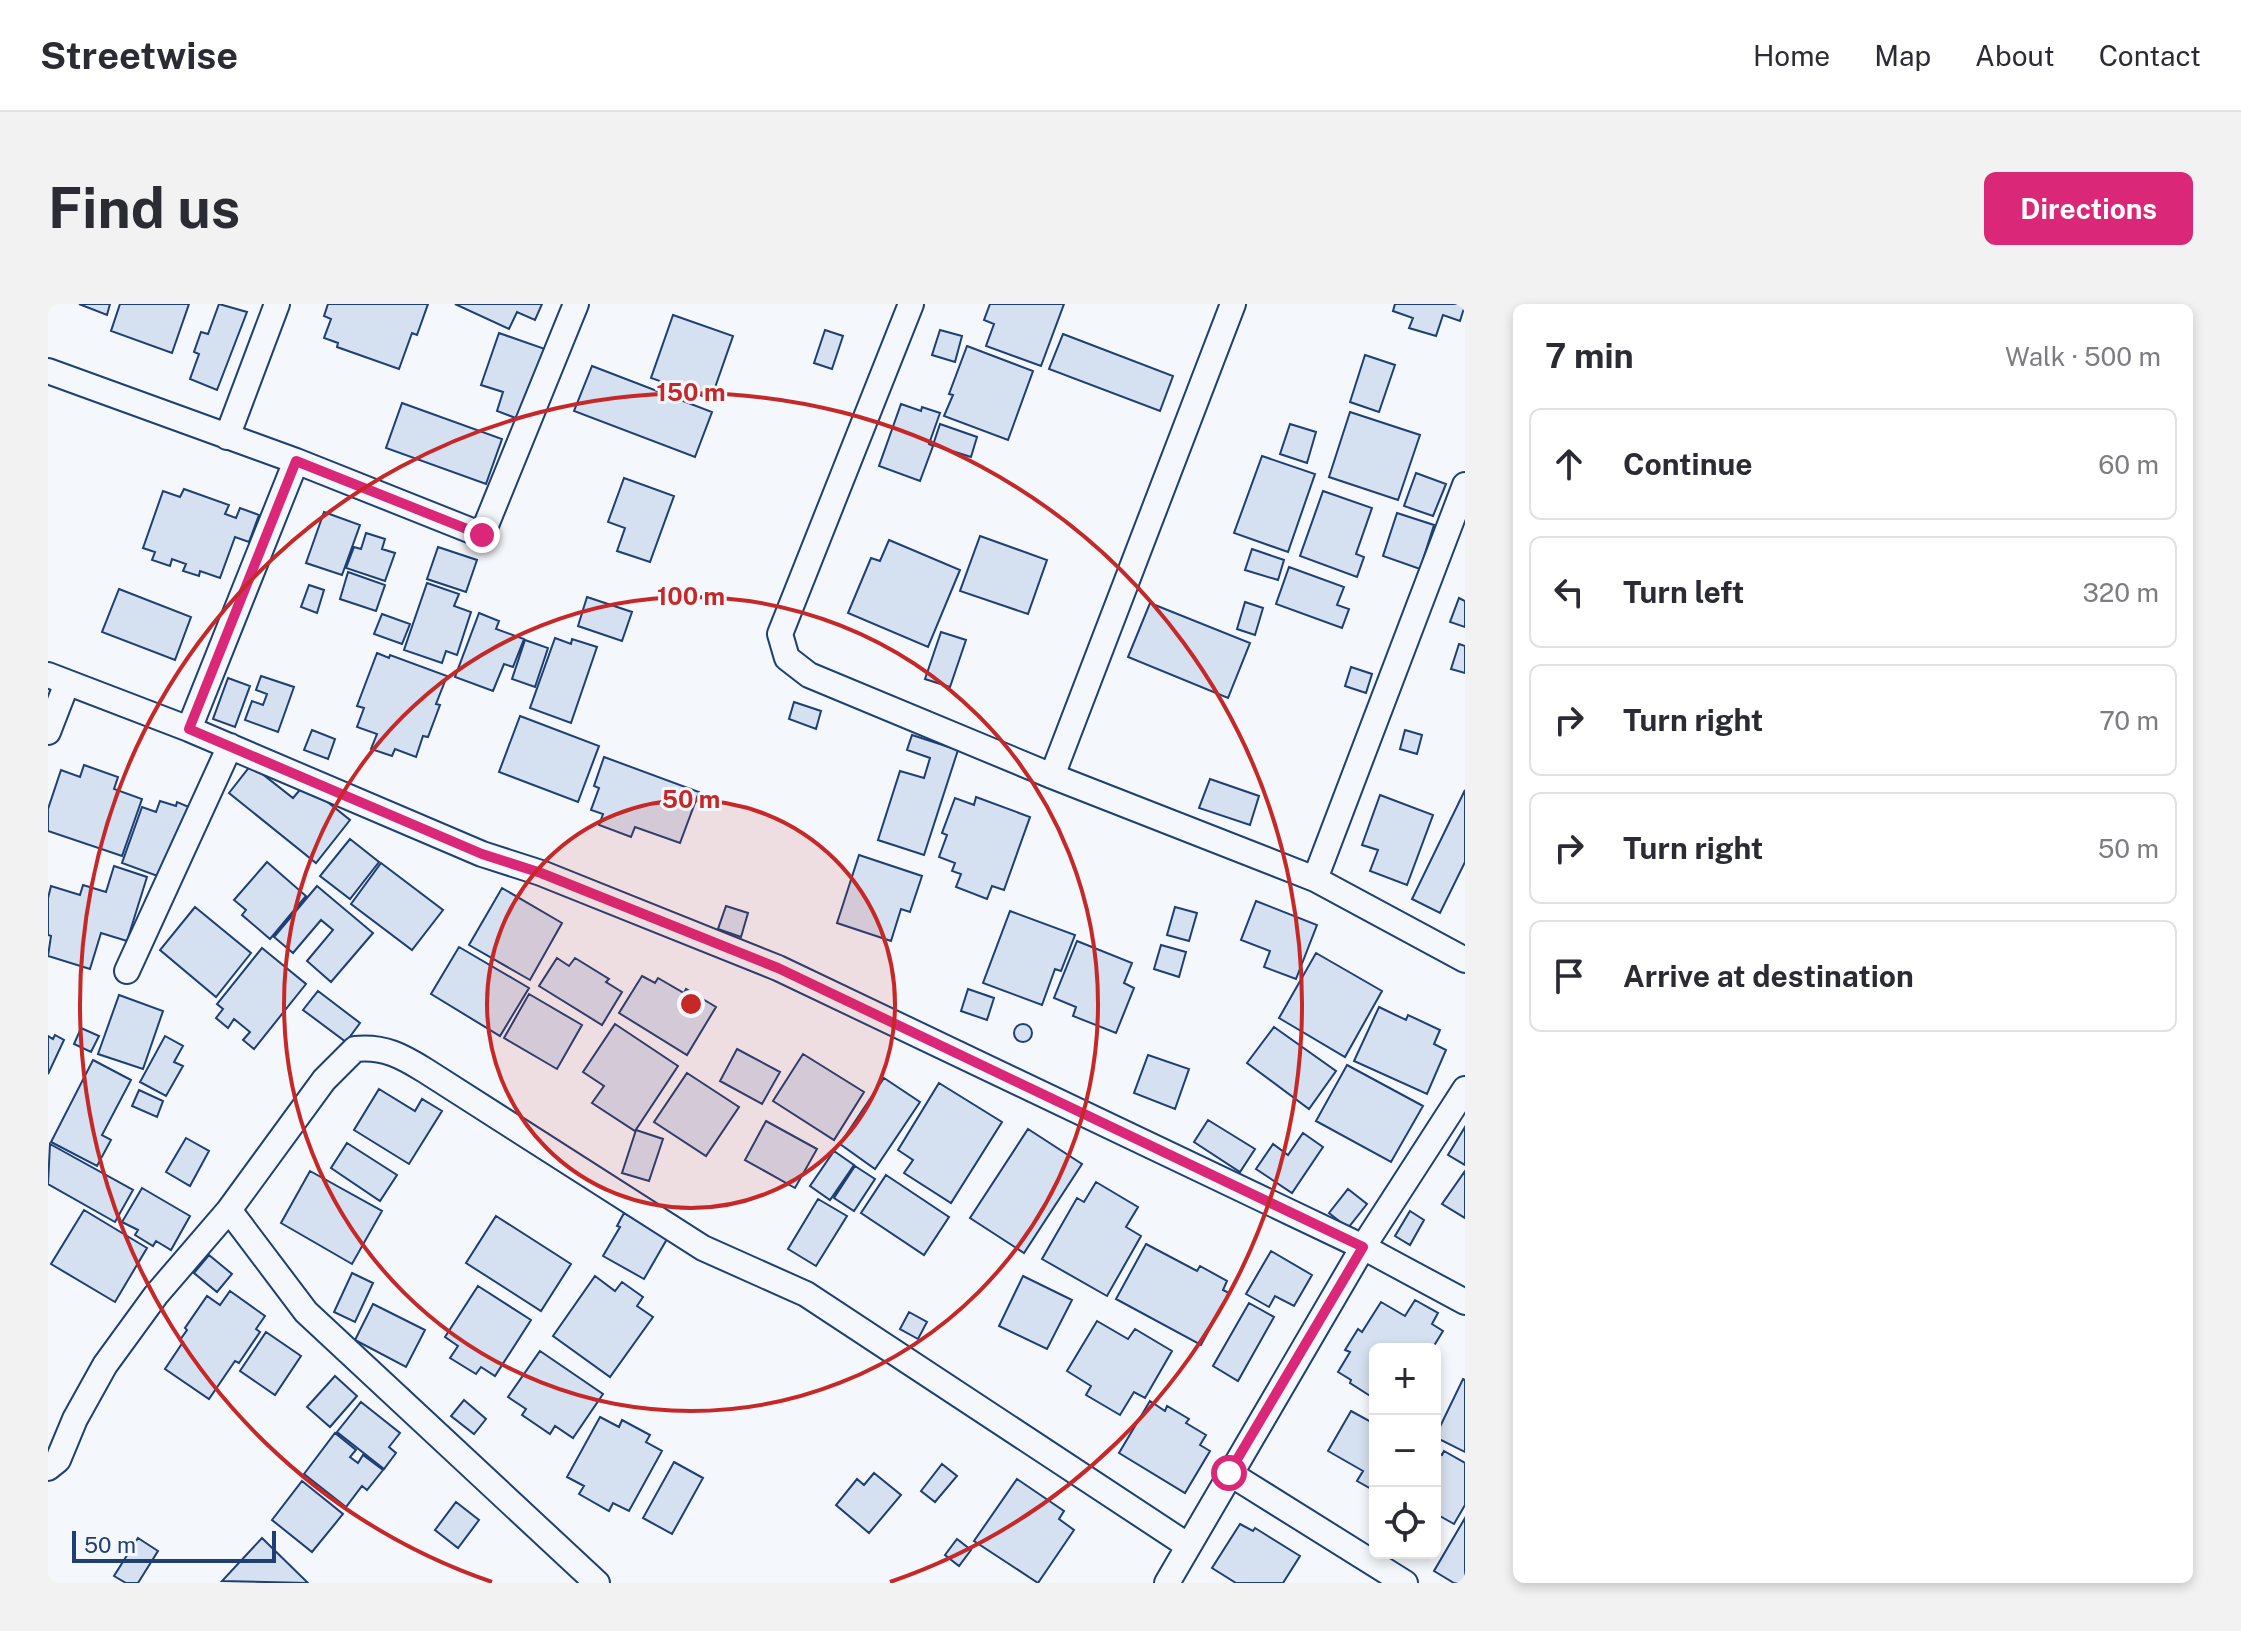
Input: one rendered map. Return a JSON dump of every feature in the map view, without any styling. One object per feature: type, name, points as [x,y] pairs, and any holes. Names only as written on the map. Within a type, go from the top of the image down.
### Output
[{"type":"street","points":[[227,437],[277,304]]},
{"type":"street","points":[[48,371],[296,461],[482,535],[576,304]]},
{"type":"street","points":[[911,304],[780,634],[787,658],[809,675],[1052,776],[1315,879],[1465,960]]},
{"type":"street","points":[[1052,776],[1233,304]]},
{"type":"street","points":[[189,729],[296,461]]},
{"type":"street","points":[[1315,879],[1465,485]]},
{"type":"street","points":[[48,732],[57,679],[189,729],[482,854],[541,873],[778,968],[1363,1247],[1465,1302]]},
{"type":"street","points":[[127,971],[230,746]]},
{"type":"street","points":[[48,1468],[58,1460],[75,1419],[105,1365],[156,1295],[229,1210],[324,1080],[355,1049],[373,1047],[394,1052],[703,1248],[806,1294],[1187,1545]]},
{"type":"street","points":[[1167,1583],[1363,1247],[1465,1089]]},
{"type":"street","points":[[229,1210],[306,1312],[597,1583]]},
{"type":"street","points":[[1229,1473],[1405,1583]]},
{"type":"building","points":[[79,304],[110,304],[107,315]]},
{"type":"building","points":[[120,304],[189,304],[172,353],[111,331]]},
{"type":"building","points":[[219,304],[247,312],[217,390],[190,379],[199,354],[194,352],[201,332],[208,334]]},
{"type":"building","points":[[328,304],[428,304],[417,335],[412,333],[399,369],[337,347],[338,343],[324,338],[331,319],[324,316]]},
{"type":"building","points":[[455,304],[542,304],[535,320],[517,312],[509,329]]},
{"type":"building","points":[[990,304],[1064,304],[1041,366],[986,346],[994,324],[984,320]]},
{"type":"building","points":[[1395,304],[1465,305],[1460,321],[1443,315],[1436,336],[1409,328],[1413,318],[1393,311]]},
{"type":"building","points":[[673,315],[733,336],[711,399],[651,378]]},
{"type":"building","points":[[825,330],[843,336],[832,369],[814,363]]},
{"type":"building","points":[[940,330],[962,336],[955,362],[932,355]]},
{"type":"building","points":[[499,333],[545,349],[521,420],[497,411],[503,392],[481,385]]},
{"type":"building","points":[[1063,334],[1173,376],[1160,411],[1049,369]]},
{"type":"building","points":[[967,346],[1033,371],[1008,440],[944,416]]},
{"type":"building","points":[[1365,355],[1395,365],[1379,412],[1350,402]]},
{"type":"building","points":[[592,366],[712,412],[695,457],[574,411]]},
{"type":"building","points":[[402,403],[502,439],[486,484],[386,448]]},
{"type":"building","points":[[901,404],[940,413],[929,444],[933,446],[920,481],[879,466]]},
{"type":"building","points":[[1350,412],[1420,435],[1398,500],[1329,477]]},
{"type":"building","points":[[940,424],[977,437],[971,457],[933,445]]},
{"type":"building","points":[[1290,424],[1316,432],[1307,463],[1280,454]]},
{"type":"building","points":[[1262,456],[1315,474],[1288,552],[1234,533]]},
{"type":"building","points":[[1416,473],[1446,484],[1433,516],[1404,506]]},
{"type":"building","points":[[624,478],[674,496],[650,562],[617,551],[625,528],[608,522]]},
{"type":"building","points":[[184,489],[229,505],[225,514],[236,518],[240,508],[259,515],[249,542],[235,537],[220,578],[200,571],[199,576],[183,571],[186,564],[172,559],[170,566],[152,560],[155,552],[143,548],[163,491],[180,497]]},
{"type":"building","points":[[1323,491],[1372,508],[1356,554],[1364,557],[1357,577],[1300,556]]},
{"type":"building","points":[[324,512],[360,525],[342,575],[306,563]]},
{"type":"building","points":[[1397,513],[1434,525],[1420,569],[1383,556]]},
{"type":"building","points":[[366,533],[385,539],[382,549],[395,553],[385,581],[346,568],[354,547],[361,549]]},
{"type":"building","points":[[980,536],[1047,560],[1028,614],[960,591]]},
{"type":"building","points":[[889,540],[960,570],[928,647],[848,613],[871,558],[880,561]]},
{"type":"building","points":[[438,547],[477,560],[466,592],[427,579]]},
{"type":"building","points":[[1252,549],[1284,560],[1278,580],[1245,570]]},
{"type":"building","points":[[1289,567],[1344,587],[1337,605],[1349,609],[1342,628],[1276,604]]},
{"type":"building","points":[[348,572],[385,585],[376,611],[340,599]]},
{"type":"building","points":[[427,583],[459,594],[454,606],[471,612],[457,655],[446,651],[442,663],[404,650]]},
{"type":"building","points":[[309,585],[324,590],[317,613],[301,607]]},
{"type":"building","points":[[119,589],[191,617],[175,660],[102,632]]},
{"type":"building","points":[[587,597],[632,612],[622,641],[578,626]]},
{"type":"building","points":[[1459,598],[1465,601],[1465,627],[1450,622]]},
{"type":"building","points":[[1245,602],[1263,608],[1255,635],[1237,629]]},
{"type":"building","points":[[1150,603],[1250,643],[1228,698],[1128,657]]},
{"type":"building","points":[[479,613],[499,621],[496,629],[524,639],[513,667],[504,664],[493,691],[455,677]]},
{"type":"building","points":[[382,614],[410,624],[402,644],[374,634]]},
{"type":"building","points":[[941,632],[966,640],[950,687],[925,679]]},
{"type":"building","points":[[555,638],[571,644],[572,639],[597,647],[571,723],[530,708]]},
{"type":"building","points":[[525,640],[548,648],[535,687],[512,679]]},
{"type":"building","points":[[1459,644],[1465,646],[1465,673],[1451,669]]},
{"type":"building","points":[[377,653],[447,676],[428,737],[423,736],[416,757],[395,749],[392,756],[371,749],[377,734],[357,727],[364,708],[357,706]]},
{"type":"building","points":[[1351,667],[1372,674],[1366,693],[1345,686]]},
{"type":"building","points":[[261,676],[294,687],[278,732],[245,720],[252,701],[263,705],[267,694],[256,690]]},
{"type":"building","points":[[228,678],[250,686],[235,727],[213,719]]},
{"type":"building","points":[[794,702],[821,711],[816,729],[789,719]]},
{"type":"building","points":[[520,716],[599,746],[578,802],[499,772]]},
{"type":"building","points":[[312,730],[335,739],[328,759],[304,750]]},
{"type":"building","points":[[1405,730],[1422,735],[1417,754],[1400,749]]},
{"type":"building","points":[[912,735],[958,750],[924,855],[878,840],[900,771],[924,778],[930,758],[907,750]]},
{"type":"building","points":[[604,757],[699,792],[680,843],[635,827],[631,837],[599,825],[603,814],[591,810],[599,788],[594,786]]},
{"type":"building","points":[[84,765],[118,777],[114,789],[142,799],[122,856],[48,831],[48,809],[61,770],[80,777]]},
{"type":"building","points":[[251,765],[293,798],[305,784],[350,820],[316,863],[229,793]]},
{"type":"building","points":[[1210,779],[1259,796],[1250,825],[1199,808]]},
{"type":"building","points":[[1465,790],[1465,862],[1440,913],[1412,899]]},
{"type":"building","points":[[1380,795],[1433,815],[1407,885],[1370,871],[1378,850],[1362,845]]},
{"type":"building","points":[[976,797],[1030,817],[1004,890],[992,886],[987,899],[956,887],[961,874],[952,871],[955,863],[939,857],[947,835],[942,833],[955,798],[974,805]]},
{"type":"building","points":[[160,801],[176,806],[177,802],[189,807],[163,878],[122,863],[142,807],[156,812]]},
{"type":"building","points":[[350,839],[379,862],[350,899],[320,876]]},
{"type":"building","points":[[859,855],[922,876],[910,912],[901,909],[891,941],[837,923]]},
{"type":"building","points":[[267,862],[306,896],[270,939],[242,915],[246,910],[234,900]]},
{"type":"building","points":[[381,863],[443,910],[412,950],[351,904]]},
{"type":"building","points":[[114,866],[147,877],[127,941],[101,933],[90,969],[48,956],[51,936],[48,935],[48,898],[51,886],[80,895],[83,885],[106,892]]},
{"type":"building","points":[[317,886],[373,933],[331,982],[307,961],[333,930],[321,920],[293,953],[274,937]]},
{"type":"building","points":[[502,888],[562,923],[530,980],[469,945]]},
{"type":"building","points":[[1256,901],[1317,925],[1296,979],[1264,967],[1270,951],[1241,940]]},
{"type":"building","points":[[726,906],[748,913],[741,937],[718,929]]},
{"type":"building","points":[[195,907],[251,953],[216,997],[160,950]]},
{"type":"building","points":[[1175,907],[1197,913],[1189,941],[1167,935]]},
{"type":"building","points":[[1010,911],[1075,935],[1061,971],[1055,969],[1042,1005],[983,983]]},
{"type":"building","points":[[1077,941],[1132,963],[1124,983],[1134,988],[1116,1033],[1073,1016],[1076,1007],[1054,998]]},
{"type":"building","points":[[1161,945],[1186,952],[1179,977],[1154,969]]},
{"type":"building","points":[[459,947],[529,988],[500,1036],[431,994]]},
{"type":"building","points":[[262,948],[306,984],[254,1049],[243,1040],[250,1032],[234,1019],[228,1028],[216,1018],[223,1009],[217,1004]]},
{"type":"building","points":[[1316,953],[1382,991],[1345,1057],[1279,1018]]},
{"type":"building","points":[[557,958],[569,966],[575,958],[609,979],[606,982],[622,992],[602,1025],[539,986]]},
{"type":"building","points":[[642,976],[655,983],[658,978],[684,993],[686,989],[716,1007],[687,1055],[619,1013]]},
{"type":"building","points":[[968,989],[994,998],[987,1020],[961,1011]]},
{"type":"building","points":[[318,991],[360,1023],[346,1042],[303,1010]]},
{"type":"building","points":[[529,994],[582,1025],[557,1069],[504,1038]]},
{"type":"building","points":[[119,995],[163,1011],[143,1069],[98,1054]]},
{"type":"building","points":[[1379,1007],[1406,1020],[1408,1015],[1440,1030],[1434,1044],[1446,1050],[1427,1094],[1354,1061]]},
{"type":"building","points":[[615,1024],[678,1066],[635,1131],[592,1103],[604,1086],[583,1072]]},
{"type":"building","points":[[1019,1024],[1027,1024],[1032,1033],[1030,1040],[1019,1042],[1014,1037],[1014,1029]]},
{"type":"building","points":[[1274,1027],[1336,1071],[1309,1109],[1247,1063]]},
{"type":"building","points":[[81,1028],[99,1036],[91,1052],[74,1044]]},
{"type":"building","points":[[55,1035],[64,1040],[48,1074],[48,1036],[53,1039]]},
{"type":"building","points":[[165,1036],[183,1046],[174,1062],[183,1066],[166,1096],[140,1082]]},
{"type":"building","points":[[737,1049],[780,1072],[762,1104],[720,1081]]},
{"type":"building","points":[[803,1054],[864,1092],[834,1140],[773,1101]]},
{"type":"building","points":[[1148,1055],[1189,1069],[1175,1109],[1134,1093]]},
{"type":"building","points":[[93,1060],[131,1080],[102,1135],[111,1140],[97,1166],[51,1142]]},
{"type":"building","points":[[1347,1065],[1423,1106],[1391,1162],[1316,1121]]},
{"type":"building","points":[[687,1073],[739,1107],[706,1156],[654,1122]]},
{"type":"building","points":[[884,1078],[920,1102],[875,1169],[840,1144]]},
{"type":"building","points":[[939,1083],[1002,1122],[951,1203],[904,1173],[913,1160],[898,1150]]},
{"type":"building","points":[[379,1089],[415,1111],[422,1099],[442,1111],[409,1164],[354,1130]]},
{"type":"building","points":[[139,1090],[163,1101],[157,1117],[132,1106]]},
{"type":"building","points":[[1208,1120],[1255,1149],[1240,1172],[1194,1142]]},
{"type":"building","points":[[766,1121],[817,1149],[795,1188],[745,1160]]},
{"type":"building","points":[[1465,1127],[1465,1165],[1448,1155]]},
{"type":"building","points":[[1028,1129],[1082,1164],[1024,1253],[970,1218]]},
{"type":"building","points":[[636,1130],[663,1139],[649,1181],[622,1173]]},
{"type":"building","points":[[1303,1133],[1323,1147],[1292,1193],[1256,1169],[1273,1144],[1288,1155]]},
{"type":"building","points":[[186,1138],[209,1151],[190,1186],[166,1172]]},
{"type":"building","points":[[347,1143],[397,1175],[380,1201],[331,1168]]},
{"type":"building","points":[[50,1144],[133,1190],[115,1222],[48,1184]]},
{"type":"building","points":[[834,1151],[854,1165],[830,1200],[810,1186]]},
{"type":"building","points":[[855,1166],[875,1179],[854,1211],[834,1198]]},
{"type":"building","points":[[310,1171],[382,1211],[352,1264],[281,1223]]},
{"type":"building","points":[[1465,1171],[1465,1218],[1442,1204]]},
{"type":"building","points":[[886,1175],[949,1217],[924,1255],[861,1213]]},
{"type":"building","points":[[1096,1182],[1138,1207],[1126,1227],[1141,1236],[1107,1296],[1042,1259],[1077,1198],[1084,1202]]},
{"type":"building","points":[[142,1188],[190,1216],[171,1250],[156,1241],[153,1246],[135,1235],[138,1230],[122,1222]]},
{"type":"building","points":[[1348,1189],[1367,1204],[1348,1228],[1329,1213]]},
{"type":"building","points":[[818,1199],[847,1216],[816,1266],[788,1249]]},
{"type":"building","points":[[84,1210],[147,1248],[115,1302],[51,1264]]},
{"type":"building","points":[[1410,1211],[1424,1220],[1410,1245],[1395,1236]]},
{"type":"building","points":[[624,1213],[667,1239],[644,1279],[603,1256],[620,1227],[617,1226]]},
{"type":"building","points":[[496,1216],[571,1264],[541,1311],[466,1263]]},
{"type":"building","points":[[1146,1244],[1197,1271],[1200,1266],[1227,1281],[1223,1290],[1229,1293],[1201,1345],[1116,1299]]},
{"type":"building","points":[[1271,1251],[1312,1275],[1294,1306],[1275,1296],[1269,1307],[1246,1294]]},
{"type":"building","points":[[209,1255],[232,1274],[217,1292],[194,1273]]},
{"type":"building","points":[[352,1273],[373,1283],[355,1322],[334,1312]]},
{"type":"building","points":[[595,1276],[615,1291],[622,1282],[643,1297],[637,1306],[653,1317],[610,1377],[553,1336]]},
{"type":"building","points":[[1023,1276],[1072,1300],[1047,1349],[999,1326]]},
{"type":"building","points":[[478,1286],[531,1320],[495,1376],[481,1367],[476,1374],[450,1358],[458,1346],[445,1337]]},
{"type":"building","points":[[230,1291],[265,1316],[256,1329],[260,1332],[209,1399],[165,1369],[183,1342],[180,1340],[187,1330],[185,1328],[207,1296],[220,1305]]},
{"type":"building","points":[[1415,1300],[1438,1313],[1432,1324],[1443,1331],[1436,1343],[1369,1343],[1369,1395],[1338,1372],[1350,1352],[1345,1350],[1358,1329],[1362,1332],[1381,1302],[1405,1316]]},
{"type":"building","points":[[1249,1303],[1274,1317],[1238,1381],[1213,1366]]},
{"type":"building","points":[[373,1304],[425,1330],[406,1367],[355,1340]]},
{"type":"building","points":[[909,1312],[927,1322],[918,1339],[900,1329]]},
{"type":"building","points":[[1097,1321],[1128,1339],[1135,1329],[1172,1351],[1145,1398],[1134,1392],[1120,1415],[1086,1395],[1091,1386],[1067,1371]]},
{"type":"building","points":[[266,1332],[301,1356],[275,1395],[240,1371]]},
{"type":"building","points":[[540,1351],[603,1394],[573,1438],[555,1426],[550,1434],[522,1415],[526,1409],[508,1397]]},
{"type":"building","points":[[335,1376],[357,1396],[330,1427],[307,1407]]},
{"type":"building","points":[[1465,1380],[1465,1452],[1441,1440],[1441,1425]]},
{"type":"building","points":[[464,1400],[486,1419],[474,1434],[451,1416]]},
{"type":"building","points":[[1150,1401],[1165,1411],[1167,1406],[1189,1419],[1186,1423],[1206,1435],[1200,1445],[1210,1451],[1185,1493],[1119,1453]]},
{"type":"building","points":[[361,1402],[400,1433],[389,1447],[396,1453],[384,1469],[337,1432]]},
{"type":"building","points":[[1351,1411],[1369,1421],[1369,1488],[1357,1481],[1363,1471],[1328,1451]]},
{"type":"building","points":[[600,1417],[619,1427],[622,1420],[650,1435],[646,1442],[662,1451],[629,1511],[613,1503],[609,1511],[579,1494],[584,1486],[567,1477]]},
{"type":"building","points":[[335,1433],[356,1450],[350,1457],[358,1463],[363,1455],[383,1470],[367,1490],[362,1486],[346,1507],[304,1474]]},
{"type":"building","points":[[1444,1451],[1465,1463],[1465,1505],[1454,1524],[1441,1517]]},
{"type":"building","points":[[674,1462],[703,1478],[672,1534],[643,1518]]},
{"type":"building","points":[[942,1464],[957,1476],[935,1502],[921,1491]]},
{"type":"building","points":[[874,1473],[901,1495],[869,1533],[836,1505],[857,1479],[864,1485]]},
{"type":"building","points":[[1017,1479],[1064,1511],[1059,1519],[1074,1530],[1038,1583],[974,1541]]},
{"type":"building","points":[[302,1481],[343,1514],[312,1552],[272,1520]]},
{"type":"building","points":[[456,1502],[479,1520],[458,1548],[435,1530]]},
{"type":"building","points":[[1465,1518],[1465,1583],[1454,1583],[1434,1571]]},
{"type":"building","points":[[1240,1524],[1253,1531],[1255,1528],[1300,1556],[1283,1583],[1236,1583],[1212,1568]]},
{"type":"building","points":[[138,1538],[158,1551],[138,1583],[126,1583],[114,1576]]},
{"type":"building","points":[[262,1538],[308,1583],[222,1581]]},
{"type":"building","points":[[957,1539],[971,1550],[959,1566],[945,1555]]},
{"type":"route","points":[[482,535],[296,461],[189,729],[482,854],[541,873],[778,968],[1363,1247],[1229,1473]]}]
